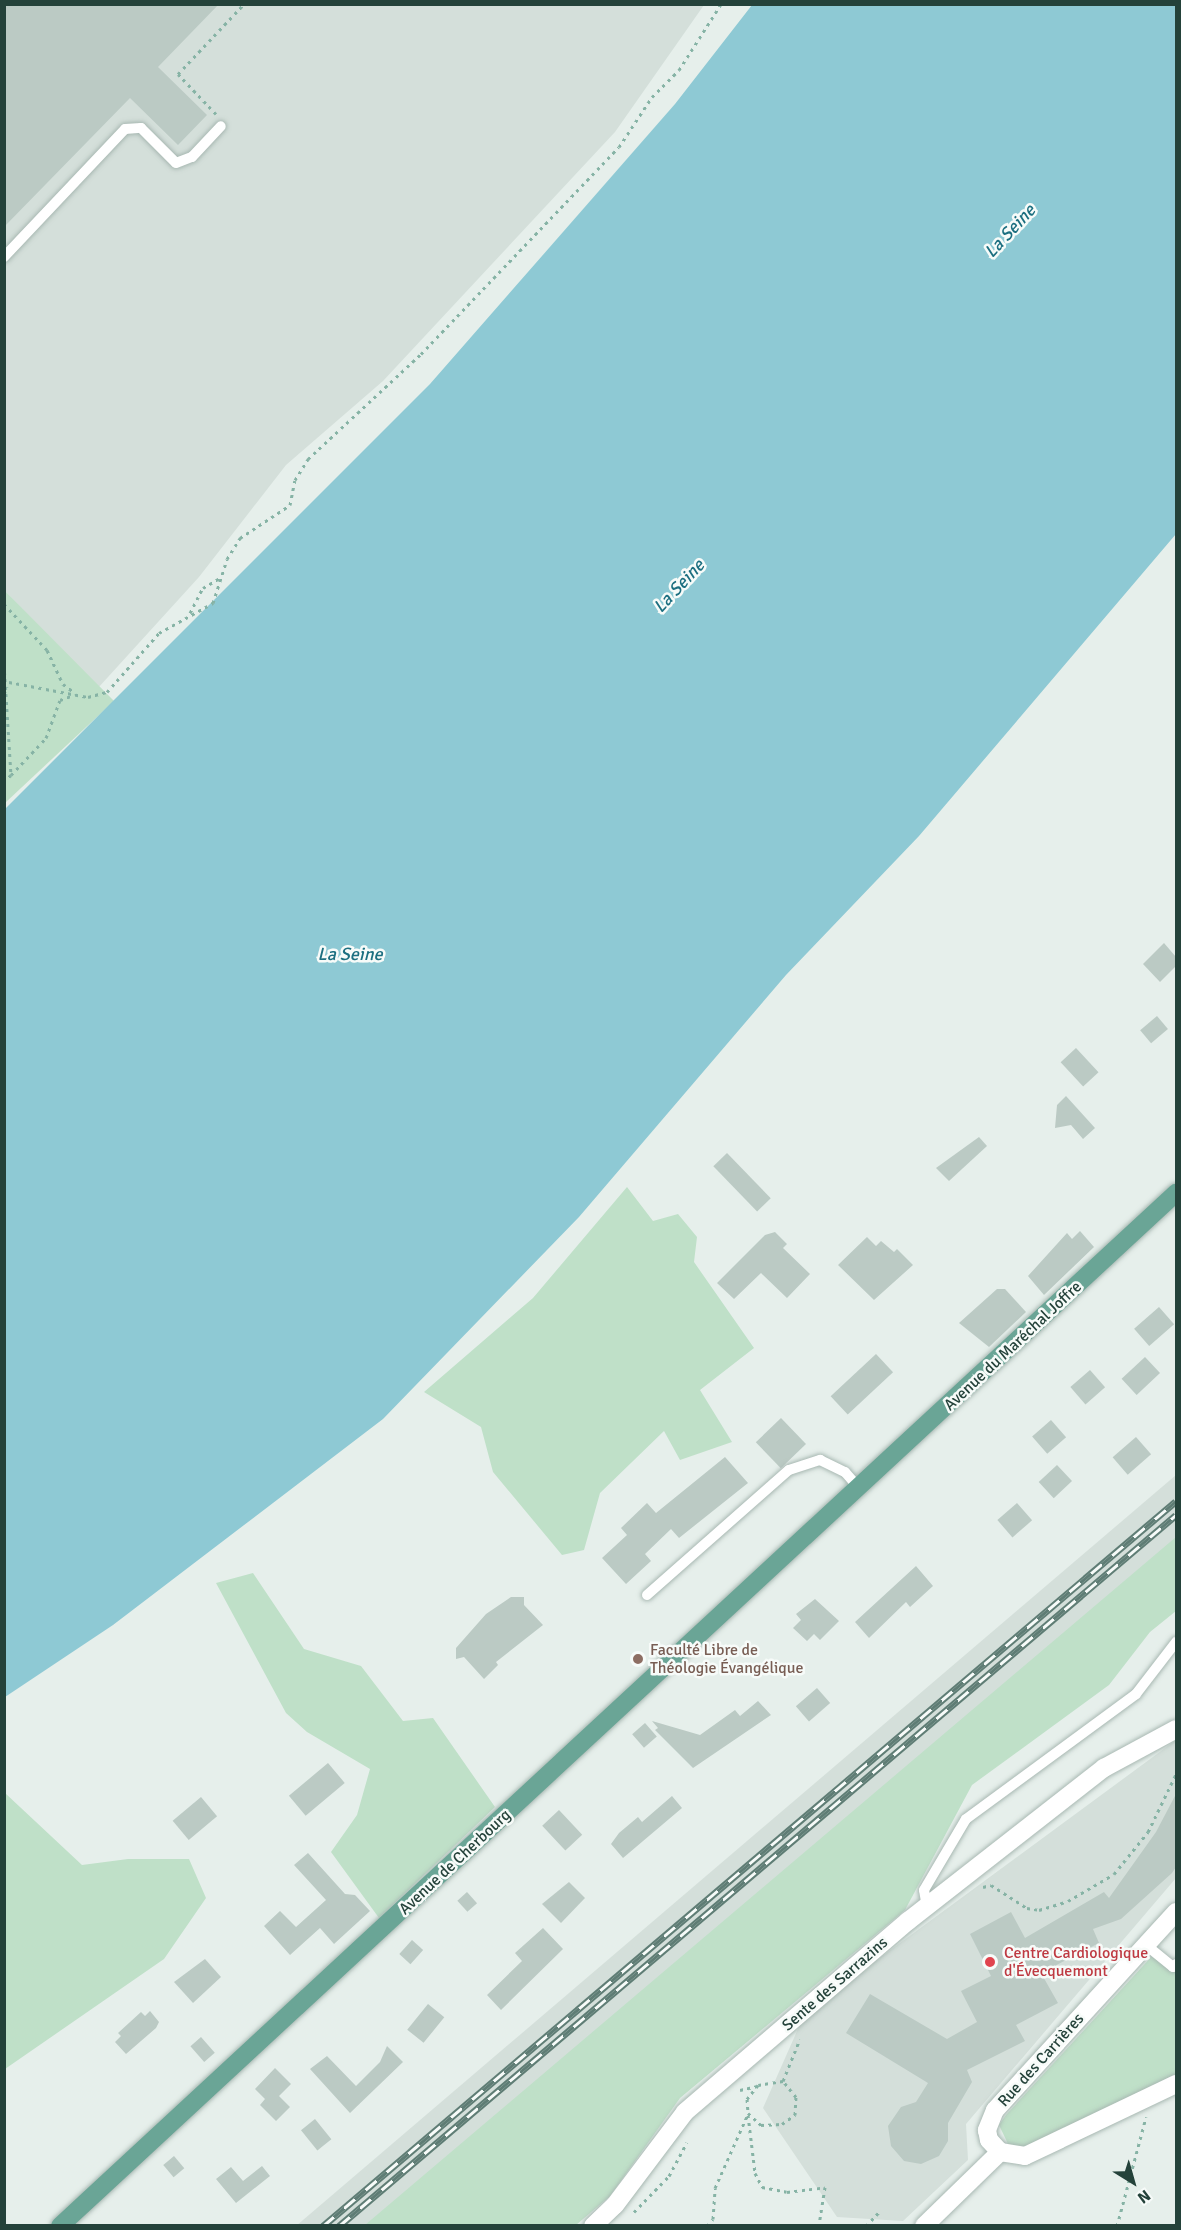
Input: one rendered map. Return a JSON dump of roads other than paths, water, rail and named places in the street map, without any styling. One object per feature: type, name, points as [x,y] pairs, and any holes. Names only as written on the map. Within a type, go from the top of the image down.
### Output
[{"type":"main road","name":"Avenue du Maréchal Joffre","points":[[855,1494],[1176,1193]]},
{"type":"main road","name":"Avenue de Cherbourg","points":[[60,2226],[855,1494]]},
{"type":"street","name":"Sente des Sarrazins","points":[[593,2226],[615,2205],[686,2112],[927,1907],[1104,1768],[1176,1729]]},
{"type":"street","name":"Rue des Carrières","points":[[1000,2152],[992,2146],[987,2130],[995,2110],[1176,1912]]},
{"type":"street","points":[[924,2226],[1000,2152],[1025,2156],[1176,2084]]},
{"type":"lane","points":[[4,256],[125,129],[141,128],[176,163],[192,157],[220,121]]},
{"type":"lane","points":[[647,1594],[789,1470],[820,1460],[845,1472],[855,1494]]},
{"type":"lane","points":[[927,1907],[924,1890],[966,1819],[1136,1694],[1176,1642]]},
{"type":"lane","points":[[1146,1945],[1173,1967],[1176,1964]]},
{"type":"water","name":"La Seine","points":[[752,5],[1176,5],[1176,534],[919,836],[786,975],[579,1217],[383,1419],[113,1625],[5,1697],[5,809],[430,384],[675,104]]},
{"type":"railway","points":[[323,2226],[1176,1501]]},
{"type":"railway","points":[[339,2226],[1176,1515]]},
{"type":"place","name":"Faculté Libre de Théologie Évangélique","points":[[638,1659]]},
{"type":"place","name":"Centre Cardiologique d'Évecquemont","points":[[990,1962]]}]
